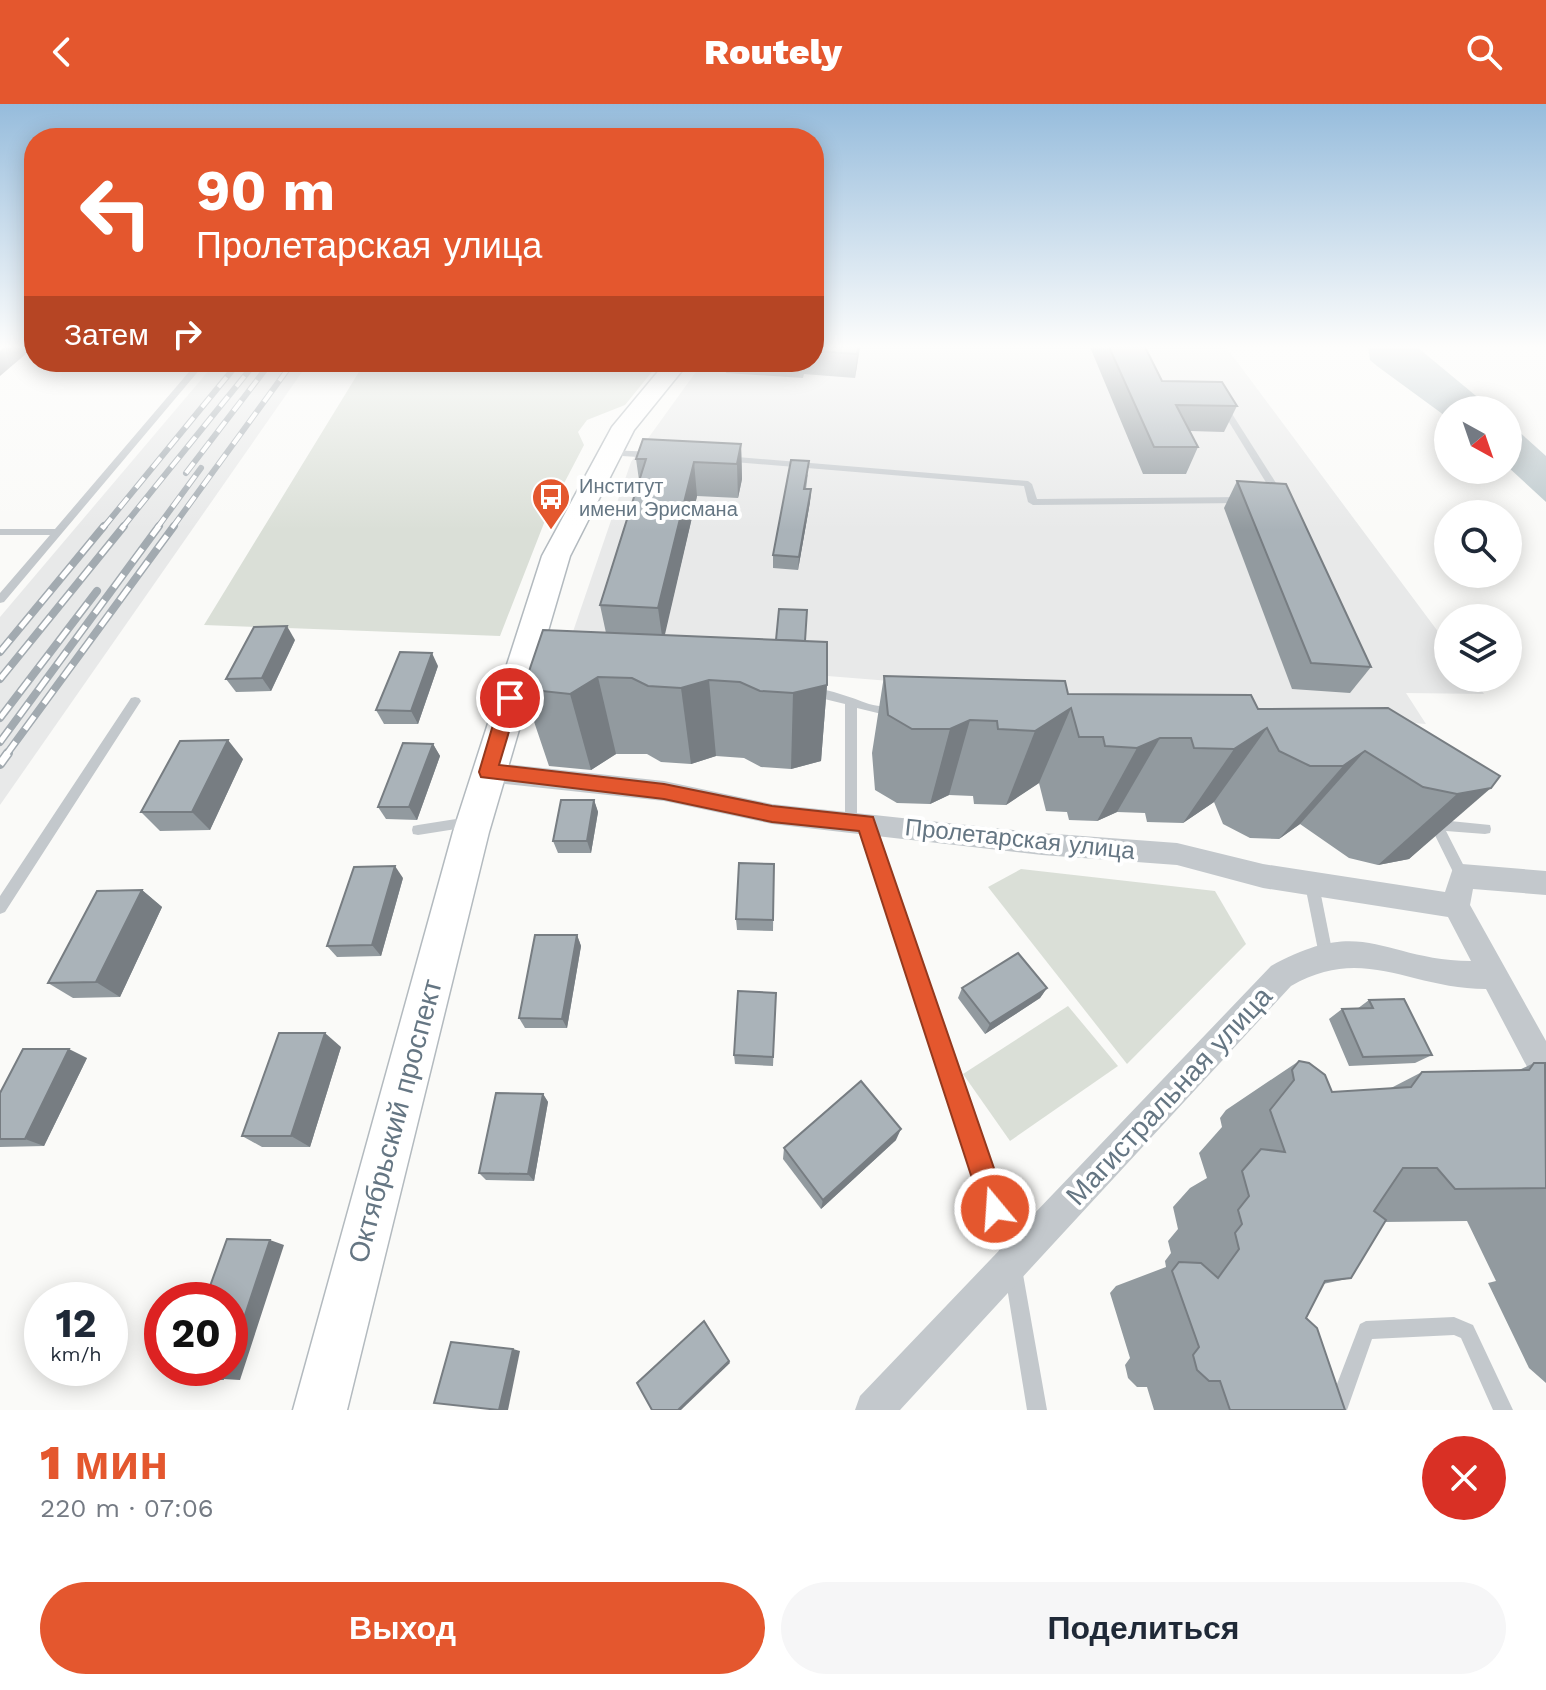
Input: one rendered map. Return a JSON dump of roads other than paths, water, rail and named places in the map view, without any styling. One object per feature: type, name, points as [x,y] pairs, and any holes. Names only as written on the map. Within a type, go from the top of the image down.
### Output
[{"type":"main road","name":"Октябрьский проспект","points":[[320,1410],[463,828],[488,772],[524,675],[556,556],[608,453],[640,408]]},
{"type":"street","name":"Пролетарская улица","points":[[488,772],[638,787],[772,814],[1055,845],[1177,854],[1312,885],[1456,906]]},
{"type":"street","points":[[1546,883],[1462,876],[1456,906],[1546,1071]]},
{"type":"street","name":"Магистральная улица","points":[[874,1410],[1281,976],[1299,964],[1326,955],[1358,951],[1435,972],[1491,975]]},
{"type":"lane","points":[[0,600],[163,408]]},
{"type":"lane","points":[[1225,409],[1283,501],[1268,501]]},
{"type":"lane","points":[[608,453],[666,456]]},
{"type":"lane","points":[[711,458],[1028,484],[1033,502],[1195,497],[1253,500]]},
{"type":"lane","points":[[0,532],[58,532]]},
{"type":"lane","points":[[793,691],[825,692],[871,711],[915,715]]},
{"type":"lane","points":[[0,908],[135,701]]},
{"type":"lane","points":[[851,703],[858,822],[1012,1263],[1037,1410]]},
{"type":"lane","points":[[1423,809],[1436,825],[1462,876]]},
{"type":"lane","points":[[1436,825],[1485,829]]},
{"type":"lane","points":[[418,830],[463,828]]},
{"type":"lane","points":[[1312,885],[1326,955]]},
{"type":"lane","points":[[1337,1410],[1366,1330],[1454,1326],[1467,1331],[1503,1410]]},
{"type":"railway","points":[[103,528],[201,408]]},
{"type":"railway","points":[[122,528],[219,408]]},
{"type":"railway","points":[[186,473],[236,408]]},
{"type":"railway","points":[[172,528],[260,408]]},
{"type":"railway","points":[[157,528],[201,468]]},
{"type":"railway","points":[[0,652],[104,526]]},
{"type":"railway","points":[[0,679],[124,526]]},
{"type":"railway","points":[[0,742],[159,526]]},
{"type":"railway","points":[[6,755],[174,526]]},
{"type":"railway","points":[[0,718],[97,591]]},
{"type":"railway","points":[[0,764],[8,753]]},
{"type":"place","name":"Институт имени Эрисмана","points":[[551,531]]}]
